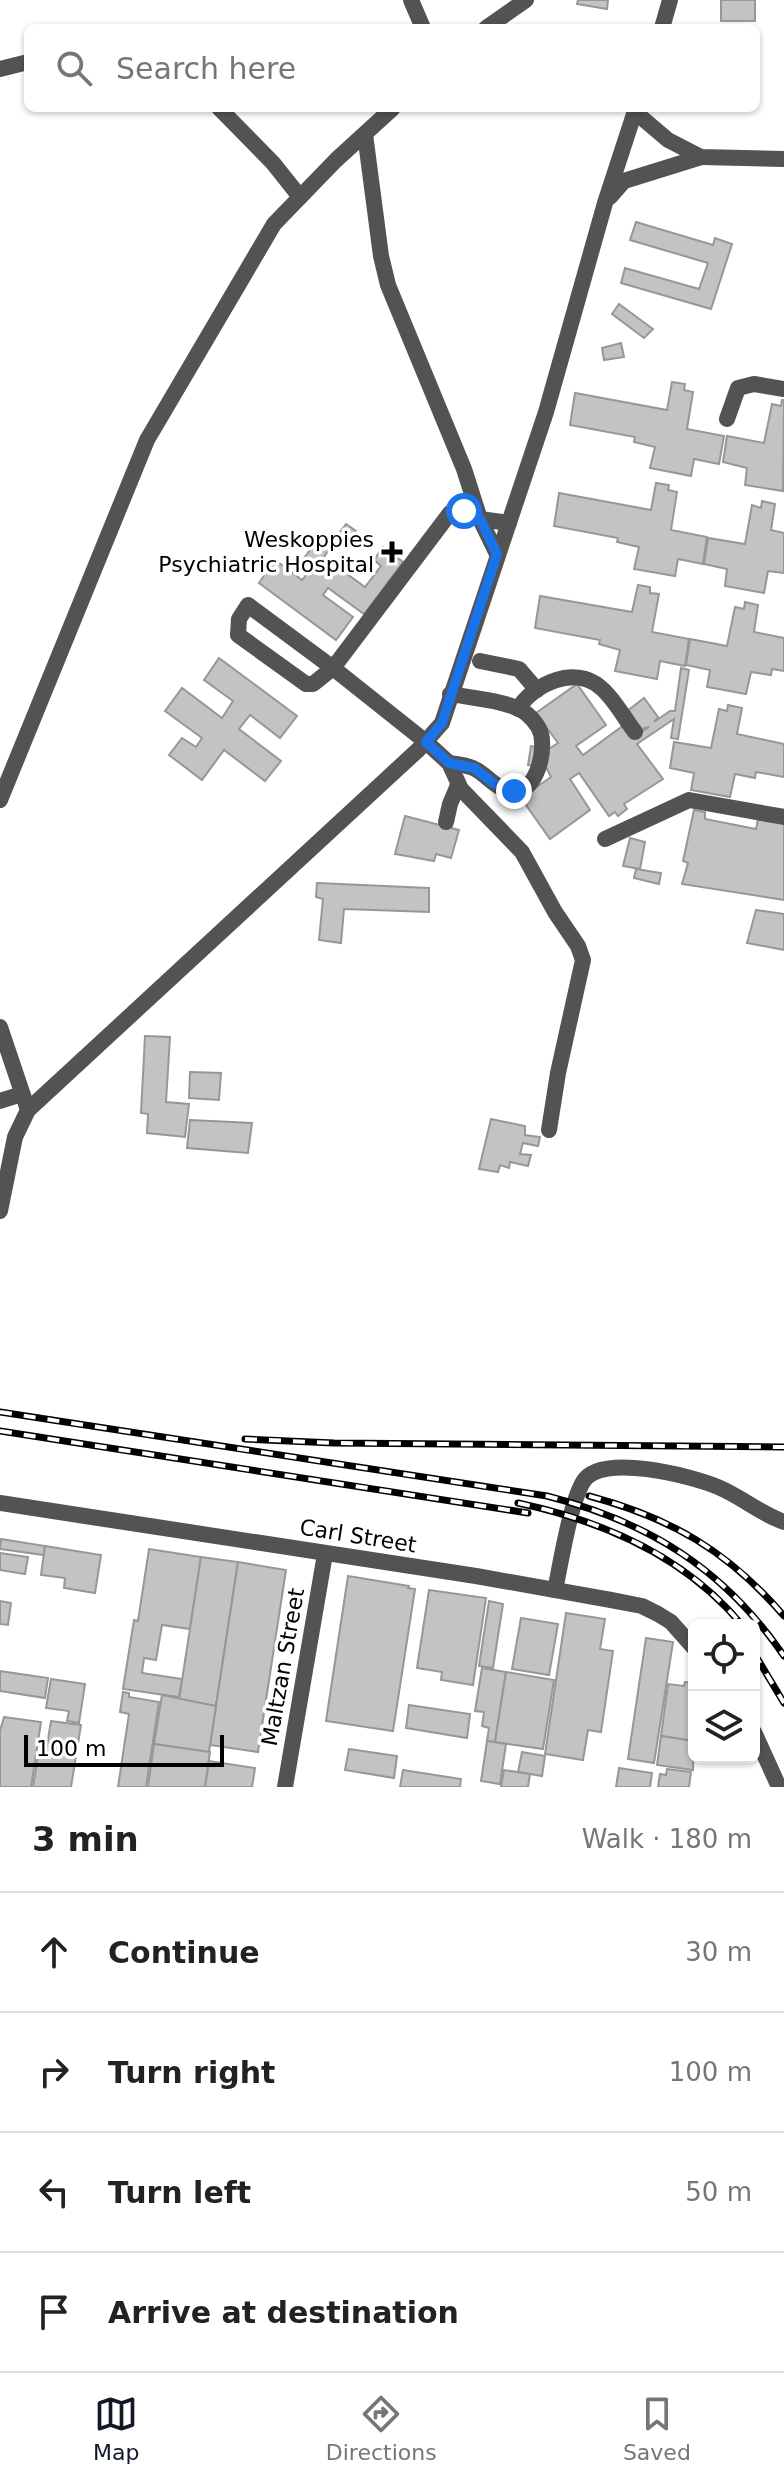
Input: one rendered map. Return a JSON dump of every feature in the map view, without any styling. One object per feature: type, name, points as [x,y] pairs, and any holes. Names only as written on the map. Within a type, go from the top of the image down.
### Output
[{"type":"street","points":[[411,0],[421,24]]},
{"type":"street","points":[[492,24],[526,0]]},
{"type":"street","points":[[663,24],[670,0]]},
{"type":"street","points":[[0,69],[24,63]]},
{"type":"street","points":[[223,112],[273,163],[300,197]]},
{"type":"street","points":[[0,800],[147,440],[274,224],[389,112]]},
{"type":"street","points":[[0,1211],[4,1172],[28,1110],[426,742],[442,723],[553,388],[605,203],[635,112]]},
{"type":"street","points":[[638,112],[668,140],[701,157]]},
{"type":"street","points":[[365,134],[381,256],[388,285],[464,469],[480,519],[497,554]]},
{"type":"street","points":[[605,203],[624,181],[701,157],[784,159]]},
{"type":"street","points":[[727,419],[738,388],[754,384],[784,389]]},
{"type":"street","points":[[509,523],[480,519],[464,511],[450,513],[333,668],[313,684],[306,684],[238,635],[239,619],[248,605],[333,668],[426,742],[449,763],[458,785],[522,852],[555,912],[582,952],[581,976],[558,1073],[549,1130]]},
{"type":"street","points":[[480,661],[519,669],[537,690]]},
{"type":"street","points":[[518,709],[537,690],[557,679],[587,681],[604,691],[635,732]]},
{"type":"street","points":[[449,763],[474,768],[495,784],[510,790],[521,790],[530,784],[538,766],[542,742],[535,723],[518,709],[450,694]]},
{"type":"street","points":[[446,822],[458,785]]},
{"type":"street","points":[[605,839],[689,800],[784,817]]},
{"type":"street","points":[[0,1027],[28,1110]]},
{"type":"street","points":[[0,1101],[22,1094]]},
{"type":"street","points":[[555,1590],[578,1494],[590,1473],[600,1468],[615,1467],[684,1477],[720,1487],[763,1515],[784,1522]]},
{"type":"street","name":"Carl Street","points":[[0,1503],[642,1606],[671,1622],[688,1641]]},
{"type":"street","name":"Maltzan Street","points":[[285,1787],[325,1554]]},
{"type":"street","points":[[760,1745],[779,1787]]},
{"type":"building","points":[[578,0],[608,0],[607,9],[577,4]]},
{"type":"building","points":[[721,0],[755,0],[755,21],[721,21]]},
{"type":"building","points":[[636,222],[713,245],[715,238],[732,244],[711,309],[621,283],[625,268],[699,289],[708,263],[630,240]]},
{"type":"building","points":[[619,304],[653,329],[644,338],[612,314]]},
{"type":"building","points":[[621,343],[624,357],[604,360],[602,348]]},
{"type":"building","points":[[672,382],[685,384],[684,390],[693,392],[687,429],[724,436],[719,464],[694,459],[691,476],[650,468],[655,447],[634,442],[635,437],[570,425],[575,393],[667,410]]},
{"type":"building","points":[[782,400],[783,491],[745,485],[747,468],[723,462],[727,436],[764,443],[772,404],[781,406]]},
{"type":"building","points":[[656,483],[669,485],[668,490],[677,492],[671,530],[707,537],[703,564],[678,559],[675,576],[634,569],[639,547],[617,542],[618,538],[554,526],[559,493],[651,510]]},
{"type":"building","points":[[762,501],[775,504],[771,530],[784,533],[784,573],[768,571],[764,593],[725,586],[727,569],[704,564],[708,538],[745,544],[752,505],[761,508]]},
{"type":"building","points":[[346,524],[356,531],[346,543],[337,536]]},
{"type":"building","points":[[320,536],[332,545],[324,557],[365,587],[381,566],[374,560],[383,547],[403,562],[364,614],[328,588],[323,595],[353,617],[336,640],[259,583],[275,560],[302,580],[306,575],[297,568]]},
{"type":"building","points":[[638,585],[650,587],[650,593],[659,594],[652,632],[689,639],[685,666],[660,661],[657,679],[615,671],[620,650],[599,644],[600,640],[535,628],[540,596],[632,612]]},
{"type":"building","points":[[745,602],[758,605],[754,632],[784,638],[784,671],[772,669],[771,675],[751,672],[746,694],[707,687],[710,670],[686,665],[690,639],[727,646],[735,607],[744,609]]},
{"type":"building","points":[[219,658],[297,716],[280,738],[250,715],[239,729],[281,761],[265,781],[224,750],[202,780],[169,755],[182,738],[196,747],[202,738],[165,711],[182,688],[222,718],[233,701],[204,680]]},
{"type":"building","points":[[681,668],[689,670],[678,739],[671,738],[674,719],[637,744],[663,779],[624,804],[627,809],[618,816],[615,812],[609,816],[579,773],[570,779],[590,810],[550,839],[521,798],[551,777],[547,769],[528,765],[531,746],[550,748],[558,743],[536,713],[577,684],[606,725],[576,746],[583,755],[624,725],[632,738],[649,727],[638,730],[626,712],[644,698],[658,717],[654,722],[675,711]]},
{"type":"building","points":[[728,705],[742,708],[737,734],[784,744],[784,777],[756,772],[755,778],[735,774],[730,797],[691,790],[694,773],[670,768],[674,742],[711,748],[719,709],[727,711]]},
{"type":"building","points":[[694,810],[705,812],[705,819],[756,829],[758,819],[784,823],[784,900],[682,884],[688,863],[683,861]]},
{"type":"building","points":[[405,816],[459,830],[451,858],[436,854],[434,861],[395,854]]},
{"type":"building","points":[[630,838],[645,842],[640,869],[623,866]]},
{"type":"building","points":[[636,869],[661,873],[659,884],[634,878]]},
{"type":"building","points":[[317,883],[429,888],[429,912],[344,909],[341,943],[319,940],[323,899],[316,897]]},
{"type":"building","points":[[756,910],[784,914],[784,950],[747,943]]},
{"type":"building","points":[[145,1036],[170,1037],[166,1102],[189,1104],[185,1137],[147,1133],[148,1114],[141,1113]]},
{"type":"building","points":[[190,1072],[221,1073],[219,1100],[189,1098]]},
{"type":"building","points":[[491,1119],[525,1126],[525,1135],[540,1137],[538,1146],[523,1143],[520,1154],[531,1155],[528,1166],[510,1162],[509,1168],[500,1165],[498,1172],[479,1169]]},
{"type":"building","points":[[190,1120],[252,1123],[248,1153],[187,1148]]},
{"type":"building","points":[[1,1539],[45,1546],[44,1555],[0,1549]]},
{"type":"building","points":[[45,1546],[101,1555],[95,1593],[64,1588],[65,1578],[41,1575]]},
{"type":"building","points":[[149,1549],[201,1557],[190,1629],[162,1625],[156,1660],[144,1658],[142,1673],[182,1679],[179,1697],[123,1689]]},
{"type":"building","points":[[0,1553],[28,1557],[25,1574],[0,1570]]},
{"type":"building","points":[[201,1557],[238,1562],[216,1706],[179,1700]]},
{"type":"building","points":[[238,1562],[286,1570],[258,1752],[210,1745]]},
{"type":"building","points":[[348,1576],[415,1589],[393,1731],[326,1721]]},
{"type":"building","points":[[429,1590],[486,1598],[473,1685],[441,1680],[442,1672],[417,1668]]},
{"type":"building","points":[[0,1601],[11,1603],[8,1625],[0,1624]]},
{"type":"building","points":[[489,1601],[503,1604],[493,1668],[479,1666]]},
{"type":"building","points":[[566,1613],[605,1619],[600,1649],[613,1651],[601,1732],[588,1730],[583,1760],[545,1754]]},
{"type":"building","points":[[521,1618],[558,1624],[549,1675],[512,1669]]},
{"type":"building","points":[[646,1638],[673,1642],[654,1763],[628,1759]]},
{"type":"building","points":[[482,1668],[506,1672],[495,1742],[487,1741],[489,1728],[482,1726],[484,1712],[475,1711]]},
{"type":"building","points":[[0,1671],[48,1678],[45,1698],[0,1691]]},
{"type":"building","points":[[506,1672],[554,1680],[543,1749],[495,1742]]},
{"type":"building","points":[[51,1679],[85,1684],[79,1723],[67,1721],[69,1711],[46,1708]]},
{"type":"building","points":[[688,1682],[688,1740],[661,1736],[668,1684],[684,1686]]},
{"type":"building","points":[[123,1692],[129,1693],[129,1697],[159,1702],[146,1787],[118,1787],[129,1714],[120,1712]]},
{"type":"building","points":[[162,1695],[216,1706],[209,1752],[154,1744]]},
{"type":"building","points":[[409,1705],[470,1714],[467,1738],[406,1728]]},
{"type":"building","points":[[4,1717],[41,1722],[31,1787],[0,1787],[0,1731]]},
{"type":"building","points":[[51,1721],[81,1725],[71,1787],[33,1787],[38,1755],[45,1757]]},
{"type":"building","points":[[661,1736],[688,1740],[688,1763],[693,1763],[693,1770],[657,1765]]},
{"type":"building","points":[[487,1741],[506,1744],[500,1784],[481,1781]]},
{"type":"building","points":[[154,1744],[210,1752],[205,1787],[148,1787]]},
{"type":"building","points":[[349,1749],[397,1756],[394,1778],[345,1770]]},
{"type":"building","points":[[522,1752],[545,1756],[542,1776],[518,1772]]},
{"type":"building","points":[[209,1761],[255,1768],[252,1787],[205,1787]]},
{"type":"building","points":[[619,1768],[652,1773],[650,1787],[616,1787]]},
{"type":"building","points":[[667,1769],[691,1772],[689,1787],[658,1787],[660,1774],[666,1775]]},
{"type":"building","points":[[403,1770],[461,1779],[460,1787],[400,1787]]},
{"type":"building","points":[[504,1770],[530,1774],[528,1787],[501,1787]]},
{"type":"railway","points":[[0,1412],[547,1496],[584,1507],[651,1535],[710,1574],[761,1625],[784,1656]]},
{"type":"railway","points":[[0,1431],[528,1513]]},
{"type":"railway","points":[[245,1439],[334,1443],[784,1447]]},
{"type":"railway","points":[[589,1496],[646,1515],[696,1540],[741,1573],[784,1616]]},
{"type":"railway","points":[[518,1503],[581,1520],[640,1545],[695,1579],[736,1619]]},
{"type":"railway","points":[[760,1663],[784,1703]]},
{"type":"place","name":"Weskoppies Psychiatric Hospital","points":[[392,552]]},
{"type":"route","points":[[464,511],[480,519],[497,554],[442,723],[426,742],[449,763],[474,768],[495,784],[514,791]]}]
